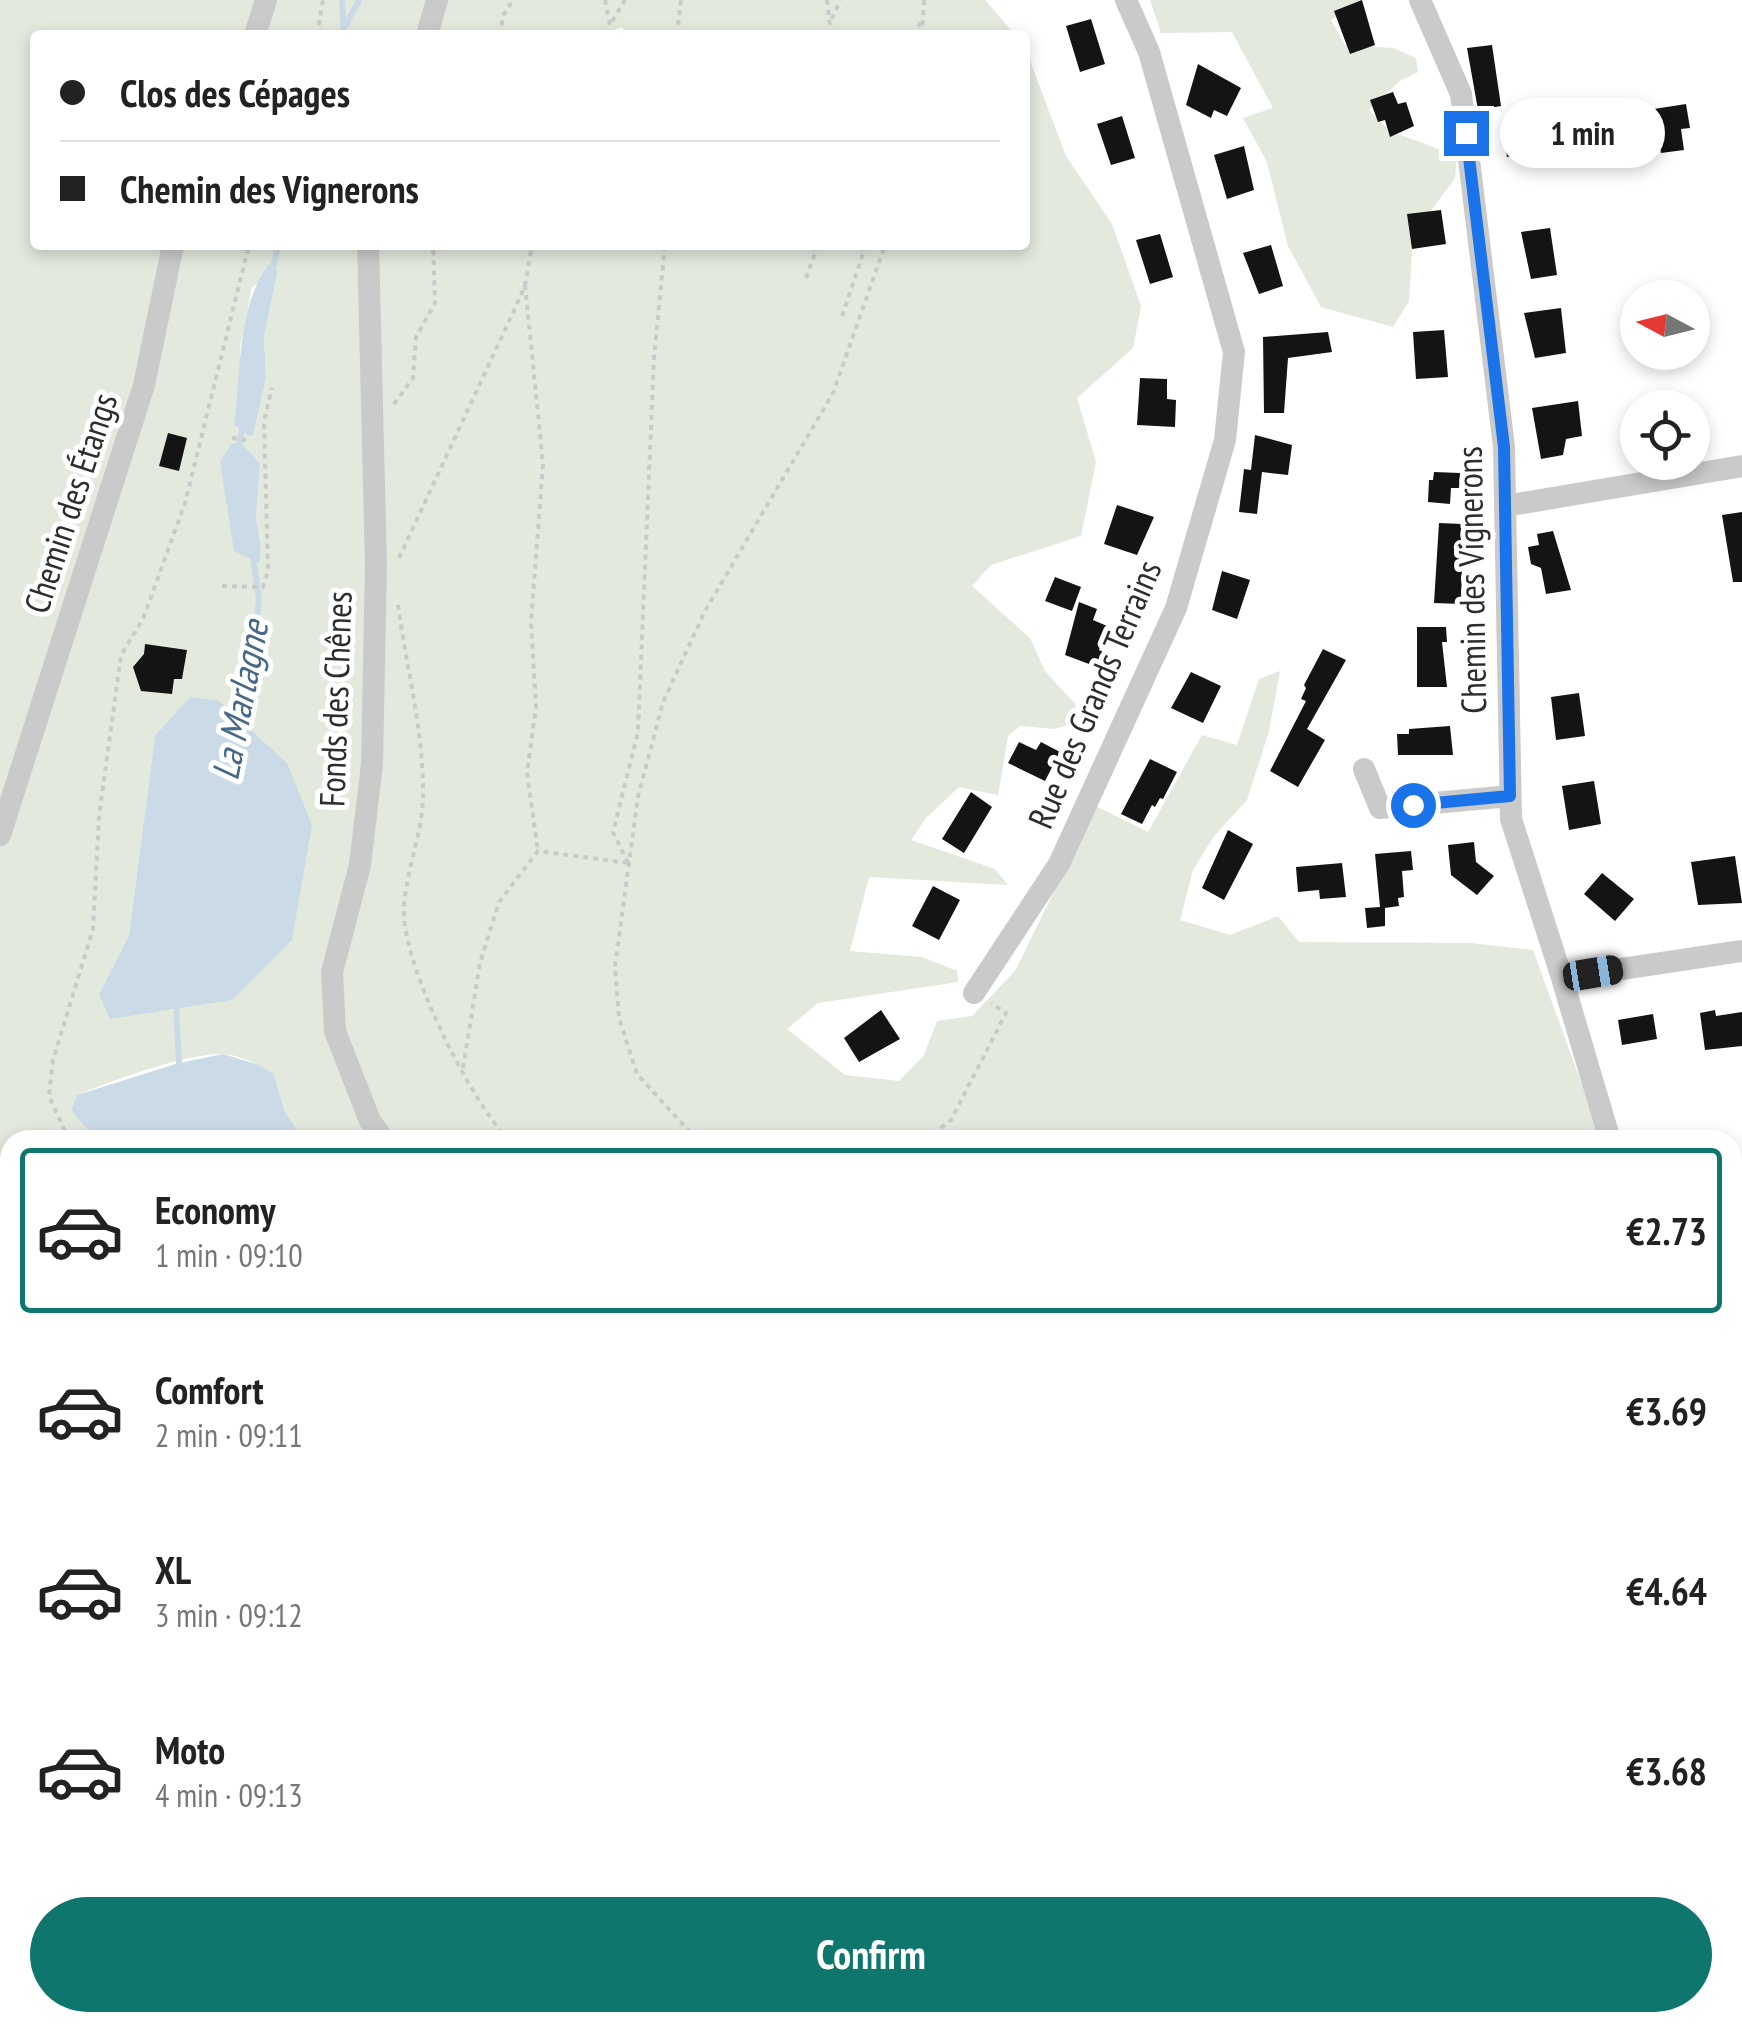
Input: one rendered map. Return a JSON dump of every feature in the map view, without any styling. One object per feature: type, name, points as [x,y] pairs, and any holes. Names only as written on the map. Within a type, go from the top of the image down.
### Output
[{"type":"street","points":[[257,30],[266,0]]},
{"type":"street","points":[[428,30],[437,0]]},
{"type":"street","name":"Rue des Grands Terrains","points":[[974,993],[1059,864],[1176,608],[1225,440],[1234,352],[1149,52],[1126,0]]},
{"type":"street","name":"Chemin des Vignerons","points":[[1420,0],[1461,94],[1504,447],[1511,818],[1607,1130]]},
{"type":"street","name":"Chemin des Étangs","points":[[0,835],[144,385],[172,250]]},
{"type":"street","name":"Fonds des Chênes","points":[[368,250],[376,565],[372,764],[360,864],[332,972],[335,1031],[377,1130]]},
{"type":"street","points":[[1505,506],[1742,466]]},
{"type":"street","points":[[1364,769],[1380,808],[1510,796]]},
{"type":"street","points":[[1562,978],[1742,951]]},
{"type":"path","points":[[318,30],[323,0]]},
{"type":"path","points":[[500,30],[513,0]]},
{"type":"path","points":[[605,0],[610,30]]},
{"type":"path","points":[[610,26],[626,0]]},
{"type":"path","points":[[677,30],[680,0]]},
{"type":"path","points":[[826,0],[831,30]]},
{"type":"path","points":[[830,24],[840,0]]},
{"type":"path","points":[[922,30],[924,0]]},
{"type":"path","points":[[916,30],[923,18]]},
{"type":"path","points":[[64,1130],[49,1096],[53,1060],[92,929],[100,816],[121,655],[143,620],[185,503],[248,250]]},
{"type":"path","points":[[393,406],[413,378],[416,337],[435,303],[433,250]]},
{"type":"path","points":[[376,565],[392,571],[525,285],[531,250]]},
{"type":"path","points":[[628,862],[612,832],[638,732],[654,356],[665,250]]},
{"type":"path","points":[[806,278],[816,250]]},
{"type":"path","points":[[842,316],[864,250]]},
{"type":"path","points":[[688,1130],[636,1074],[619,1018],[615,966],[638,797],[662,702],[705,611],[784,482],[832,394],[883,250]]},
{"type":"path","points":[[462,1069],[480,963],[500,902],[538,851],[527,773],[536,707],[530,622],[542,464],[525,285]]},
{"type":"path","points":[[222,586],[262,586],[268,570],[264,420],[272,388]]},
{"type":"path","points":[[232,438],[246,440]]},
{"type":"path","points":[[396,590],[424,780],[424,811],[404,908],[413,966],[462,1069],[502,1130]]},
{"type":"path","points":[[538,851],[628,862]]},
{"type":"path","points":[[938,1130],[951,1120],[1006,1013],[974,993]]},
{"type":"shaded area","points":[[0,0],[985,0],[1011,30],[30,30],[30,250],[1030,250],[1030,61],[1066,156],[1112,224],[1141,306],[1133,348],[1077,398],[1096,462],[1081,536],[991,565],[972,586],[1030,638],[1045,671],[1075,704],[1079,721],[1055,729],[1020,726],[1008,736],[998,795],[959,787],[926,818],[911,840],[995,869],[1008,885],[869,877],[850,951],[922,957],[957,971],[958,982],[818,1003],[787,1029],[845,1075],[899,1081],[924,1055],[937,1021],[972,1016],[1015,971],[1096,806],[1148,832],[1202,735],[1237,745],[1259,679],[1280,671],[1269,731],[1247,800],[1214,836],[1193,870],[1180,920],[1230,935],[1278,916],[1299,942],[1471,943],[1533,950],[1598,1130],[297,1130],[285,1112],[274,1074],[243,1058],[223,1054],[170,1063],[77,1095],[71,1110],[88,1130],[0,1130]],"holes":[[[278,271],[264,337],[266,377],[259,403],[240,383],[240,347],[252,287]],[[220,462],[260,464],[256,519],[261,546],[224,480]],[[155,736],[175,1011],[99,994],[129,935]]]},
{"type":"shaded area","points":[[1150,0],[1362,0],[1331,20],[1345,45],[1393,48],[1416,58],[1418,72],[1400,81],[1369,110],[1390,131],[1457,156],[1455,178],[1413,235],[1409,301],[1393,327],[1321,307],[1288,246],[1267,162],[1243,118],[1273,108],[1232,32],[1161,33]]},
{"type":"water","points":[[269,264],[278,270],[264,337],[266,377],[253,435],[249,436],[234,424],[242,340],[251,300]]},
{"type":"water","points":[[232,443],[244,446],[260,464],[256,519],[261,546],[259,563],[234,551],[220,462]]},
{"type":"water","points":[[190,697],[219,701],[287,763],[312,825],[292,940],[232,1000],[110,1019],[99,994],[129,935],[155,736]]},
{"type":"water","points":[[223,1054],[259,1065],[274,1074],[285,1112],[297,1130],[88,1130],[71,1110],[77,1095],[179,1063]]},
{"type":"building","points":[[1362,0],[1375,45],[1350,54],[1334,11]]},
{"type":"building","points":[[1091,19],[1105,64],[1080,72],[1066,26]]},
{"type":"building","points":[[1492,45],[1501,106],[1478,110],[1467,48]]},
{"type":"building","points":[[1198,64],[1241,88],[1227,116],[1214,110],[1211,118],[1186,105]]},
{"type":"building","points":[[1393,92],[1398,104],[1406,102],[1414,126],[1390,137],[1385,120],[1378,122],[1370,100]]},
{"type":"building","points":[[1686,104],[1690,128],[1681,129],[1684,150],[1661,153],[1654,109]]},
{"type":"building","points":[[1122,116],[1135,158],[1111,165],[1097,124]]},
{"type":"building","points":[[1531,124],[1536,152],[1507,157],[1502,128]]},
{"type":"building","points":[[1244,146],[1254,190],[1227,199],[1214,155]]},
{"type":"building","points":[[1441,210],[1446,244],[1412,249],[1407,214]]},
{"type":"building","points":[[1550,228],[1557,275],[1531,279],[1521,232]]},
{"type":"building","points":[[1160,234],[1173,277],[1150,284],[1136,240]]},
{"type":"building","points":[[1271,245],[1283,286],[1259,294],[1243,253]]},
{"type":"building","points":[[1561,308],[1566,353],[1535,358],[1524,313]]},
{"type":"building","points":[[1444,330],[1448,377],[1416,379],[1413,332]]},
{"type":"building","points":[[1328,332],[1332,352],[1288,358],[1284,413],[1264,413],[1263,337]]},
{"type":"building","points":[[1140,378],[1167,379],[1167,399],[1176,400],[1175,427],[1137,425]]},
{"type":"building","points":[[1578,401],[1582,436],[1566,439],[1563,455],[1541,459],[1532,408]]},
{"type":"building","points":[[168,433],[187,438],[179,471],[159,466]]},
{"type":"building","points":[[1255,435],[1292,445],[1288,475],[1262,472],[1257,514],[1239,512],[1244,469],[1251,470]]},
{"type":"building","points":[[1434,472],[1460,473],[1459,488],[1451,488],[1450,504],[1428,502],[1429,480],[1433,480]]},
{"type":"building","points":[[1117,505],[1154,517],[1137,555],[1104,544]]},
{"type":"building","points":[[1742,512],[1742,582],[1733,582],[1722,515]]},
{"type":"building","points":[[1439,523],[1462,524],[1461,604],[1434,603]]},
{"type":"building","points":[[1553,531],[1571,590],[1546,594],[1541,568],[1531,564],[1528,547],[1539,545],[1537,534]]},
{"type":"building","points":[[1222,571],[1250,580],[1237,619],[1212,610]]},
{"type":"building","points":[[1055,577],[1081,587],[1072,611],[1045,601]]},
{"type":"building","points":[[1079,602],[1097,609],[1093,620],[1107,626],[1099,650],[1110,655],[1105,670],[1065,655]]},
{"type":"building","points":[[1417,627],[1446,627],[1447,642],[1442,642],[1447,687],[1417,687]]},
{"type":"building","points":[[145,644],[187,650],[182,679],[174,679],[172,694],[141,691],[133,667],[144,654]]},
{"type":"building","points":[[1323,649],[1346,660],[1307,729],[1325,740],[1298,787],[1270,771],[1306,701],[1301,699],[1304,685]]},
{"type":"building","points":[[1191,672],[1221,686],[1203,723],[1171,708]]},
{"type":"building","points":[[1579,693],[1585,736],[1556,740],[1551,697]]},
{"type":"building","points":[[1450,726],[1453,755],[1398,755],[1397,734],[1409,734],[1409,729]]},
{"type":"building","points":[[1019,742],[1036,750],[1041,742],[1060,752],[1045,781],[1008,763]]},
{"type":"building","points":[[1150,759],[1177,772],[1163,799],[1155,807],[1152,805],[1142,824],[1121,814]]},
{"type":"building","points":[[1594,781],[1601,824],[1569,830],[1562,786]]},
{"type":"building","points":[[971,792],[992,807],[964,853],[942,839]]},
{"type":"building","points":[[1228,830],[1253,844],[1224,900],[1202,888]]},
{"type":"building","points":[[1474,842],[1476,862],[1494,876],[1477,895],[1451,875],[1448,845]]},
{"type":"building","points":[[1411,851],[1413,870],[1402,871],[1404,897],[1398,898],[1399,906],[1385,908],[1385,926],[1367,928],[1365,908],[1380,907],[1375,854]]},
{"type":"building","points":[[1735,856],[1742,903],[1698,905],[1691,862]]},
{"type":"building","points":[[1342,863],[1346,897],[1320,899],[1319,890],[1298,892],[1296,867]]},
{"type":"building","points":[[1602,873],[1634,899],[1615,921],[1584,894]]},
{"type":"building","points":[[933,886],[960,900],[939,940],[912,926]]},
{"type":"building","points":[[881,1010],[900,1039],[859,1062],[844,1038]]},
{"type":"building","points":[[1715,1010],[1716,1016],[1742,1012],[1742,1046],[1705,1050],[1700,1013]]},
{"type":"building","points":[[1653,1014],[1657,1039],[1622,1045],[1618,1020]]},
{"type":"waterway","name":"La Marlagne","points":[[342,0],[344,30]]},
{"type":"waterway","name":"La Marlagne","points":[[346,25],[359,0]]},
{"type":"waterway","name":"La Marlagne","points":[[272,273],[277,250]]},
{"type":"waterway","name":"La Marlagne","points":[[238,450],[243,423]]},
{"type":"waterway","name":"La Marlagne","points":[[233,720],[255,635],[259,600],[253,556]]},
{"type":"waterway","name":"La Marlagne","points":[[176,1007],[179,1063],[183,1068]]},
{"type":"route","points":[[1413,805],[1510,796],[1504,447],[1466,133]]}]
